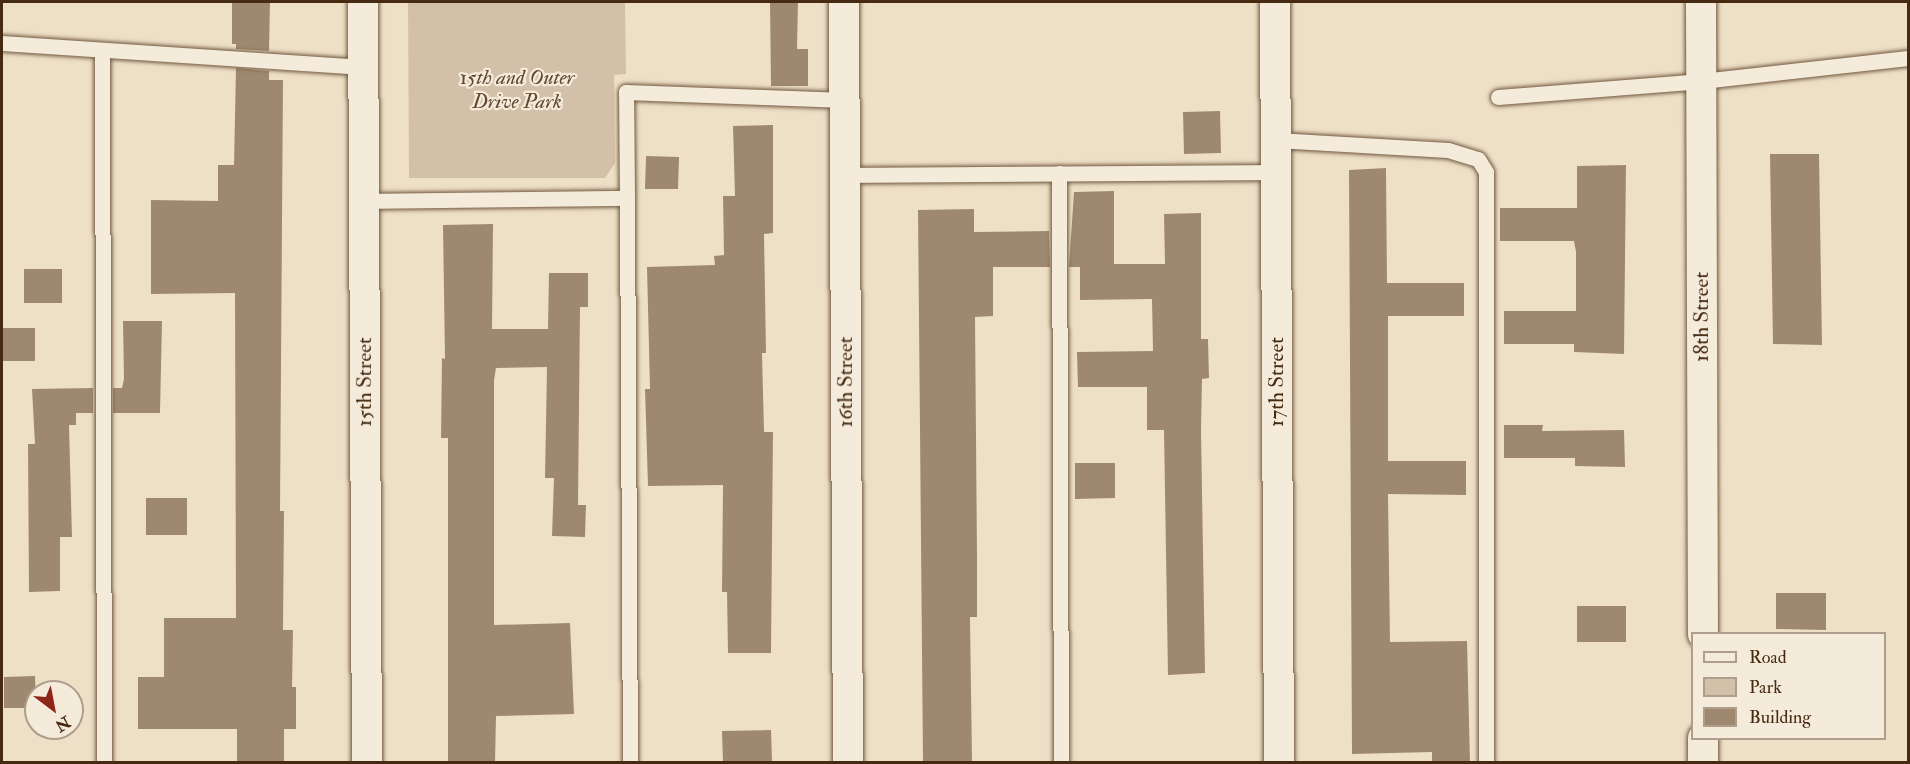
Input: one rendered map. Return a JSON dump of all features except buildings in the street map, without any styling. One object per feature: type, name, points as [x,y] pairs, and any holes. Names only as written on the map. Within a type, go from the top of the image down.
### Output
[{"type":"street","name":"15th Street","points":[[363,2],[367,762]]},
{"type":"street","name":"16th Street","points":[[844,2],[848,762]]},
{"type":"street","name":"17th Street","points":[[1275,2],[1279,762]]},
{"type":"street","name":"18th Street","points":[[1701,2],[1703,632]]},
{"type":"street","points":[[1703,740],[1703,762]]},
{"type":"lane","points":[[2,43],[363,67]]},
{"type":"lane","points":[[102,50],[104,762]]},
{"type":"lane","points":[[1498,97],[1702,81],[1908,58]]},
{"type":"lane","points":[[630,762],[626,92],[845,100]]},
{"type":"lane","points":[[1276,140],[1448,150],[1478,159],[1486,172],[1486,762]]},
{"type":"lane","points":[[845,175],[1276,172]]},
{"type":"lane","points":[[1059,173],[1061,762]]},
{"type":"lane","points":[[364,201],[627,198]]},
{"type":"green space","name":"15th and Outer Drive Park","points":[[408,2],[625,2],[626,74],[614,75],[615,163],[605,178],[409,178]]}]
